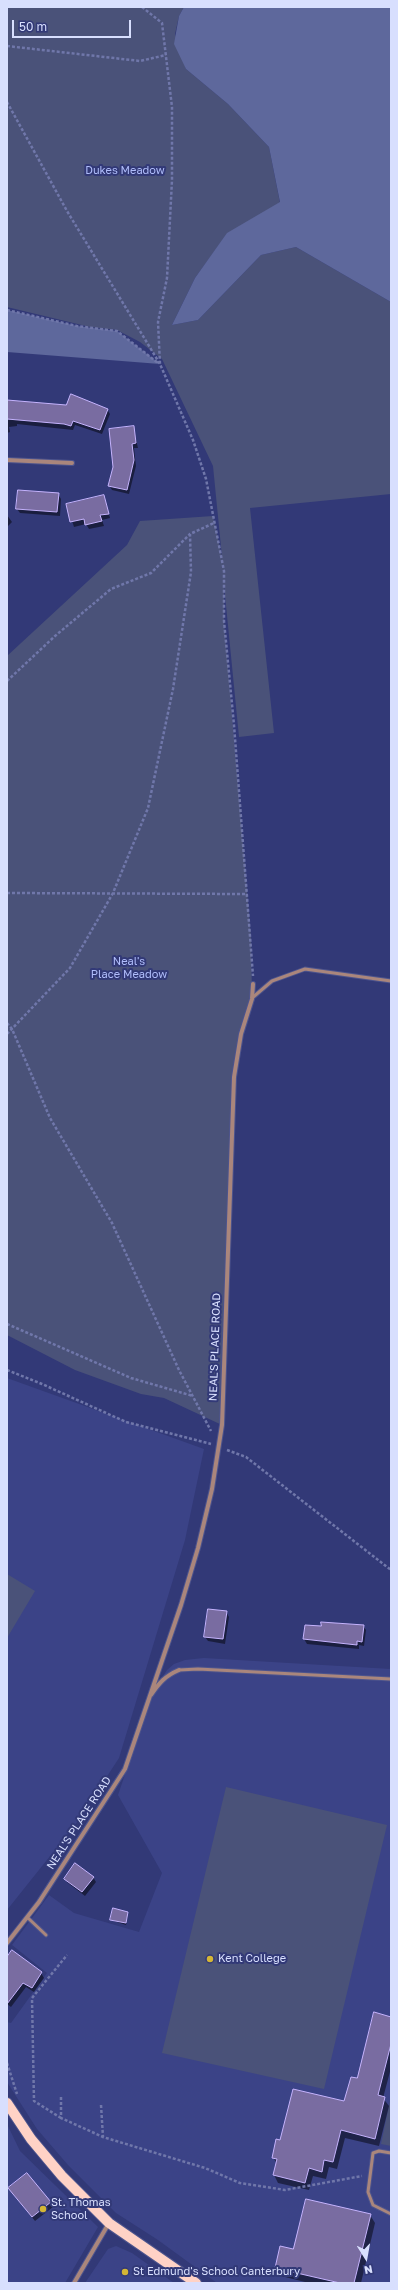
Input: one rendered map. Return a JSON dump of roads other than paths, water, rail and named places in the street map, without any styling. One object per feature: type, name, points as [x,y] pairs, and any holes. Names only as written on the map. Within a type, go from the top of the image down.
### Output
[{"type":"main road","points":[[7,2102],[31,2139],[62,2176],[109,2223],[196,2283]]},
{"type":"street","points":[[7,460],[72,463]]},
{"type":"street","name":"NEAL'S PLACE ROAD","points":[[7,1942],[28,1918],[125,1769],[181,1605],[198,1548],[212,1489],[222,1425],[234,1077],[240,1034],[252,998],[253,984]]},
{"type":"street","name":"NEAL'S PLACE ROAD","points":[[147,1702],[160,1681],[179,1670]]},
{"type":"street","points":[[74,2283],[109,2223]]},
{"type":"lane","points":[[252,998],[272,981],[305,970],[391,981]]},
{"type":"lane","name":"NEAL'S PLACE ROAD","points":[[179,1670],[198,1669],[391,1679]]},
{"type":"lane","points":[[28,1918],[46,1935]]},
{"type":"lane","points":[[391,2153],[380,2151],[373,2153],[368,2192],[373,2205],[391,2214]]},
{"type":"place","name":"Kent College","points":[[210,1959]]},
{"type":"place","name":"St. Thomas School","points":[[43,2209]]},
{"type":"place","name":"St Edmund's School Canterbury","points":[[125,2272]]},
{"type":"park label","name":"Dukes Meadow","points":[[125,171]]},
{"type":"park label","name":"Neal's Place Meadow","points":[[129,968]]}]
